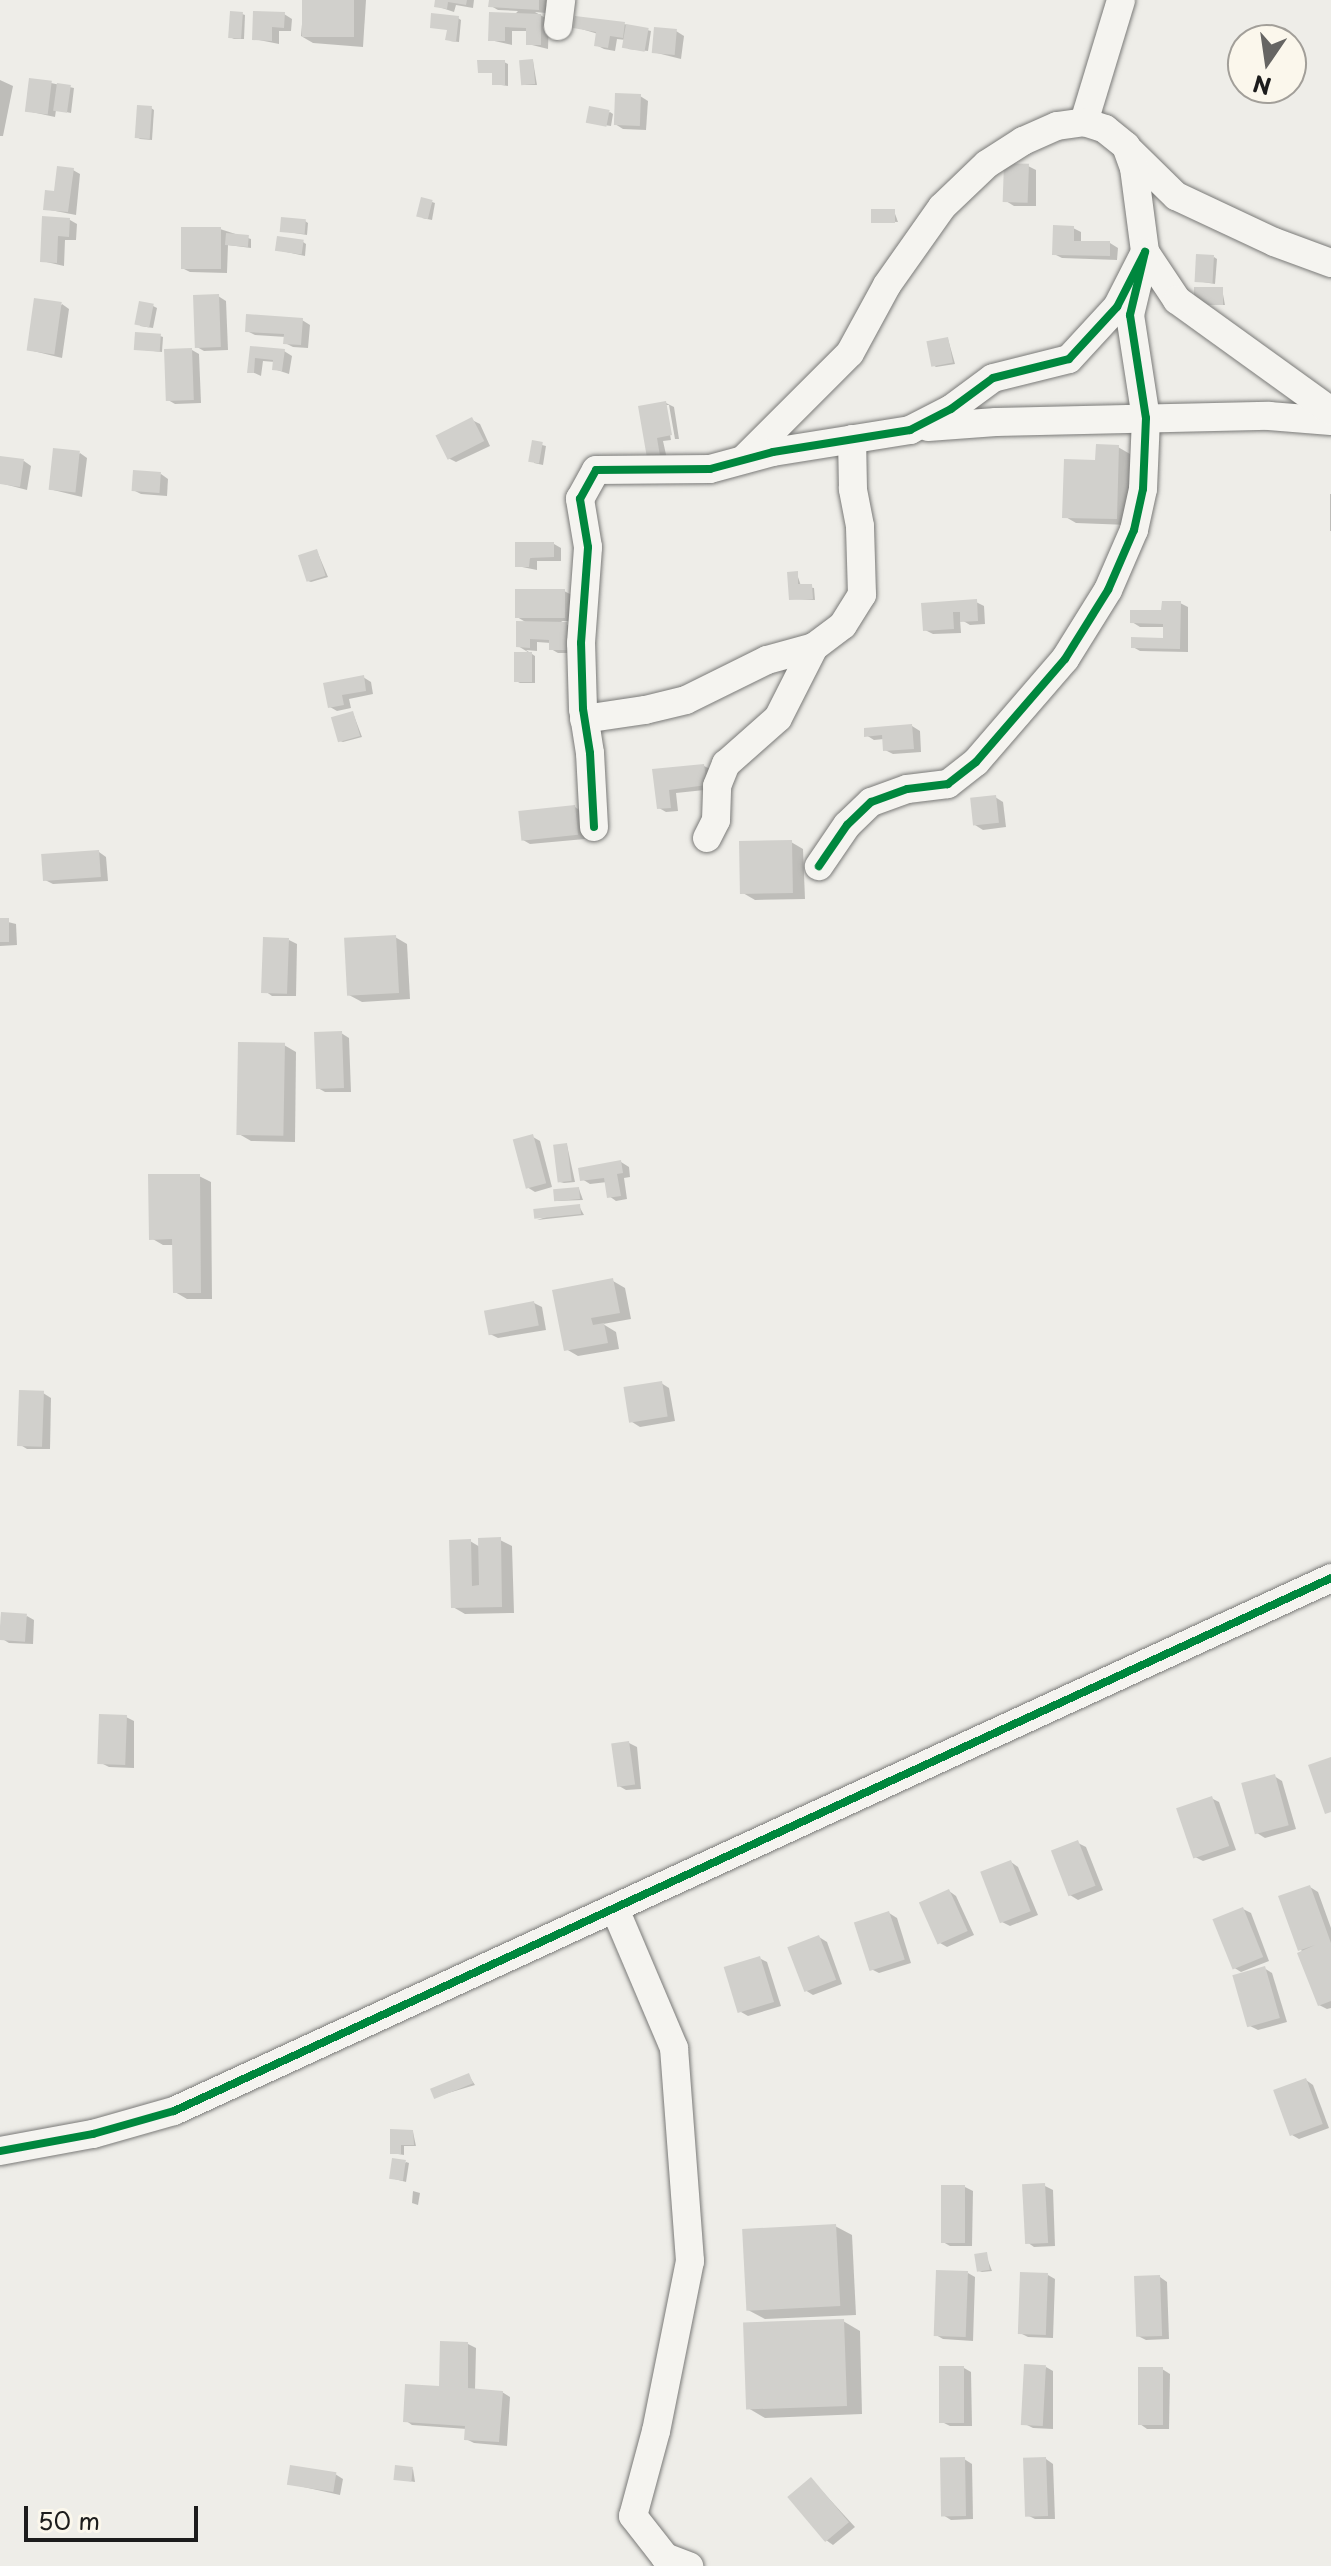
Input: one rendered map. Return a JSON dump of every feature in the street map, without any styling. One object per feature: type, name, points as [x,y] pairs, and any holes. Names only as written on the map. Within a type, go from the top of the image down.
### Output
[{"type":"street","points":[[1084,122],[1121,0]]},
{"type":"street","points":[[743,460],[850,353],[887,285],[942,207],[987,164],[1023,141],[1057,126],[1084,122],[1105,129],[1176,196],[1274,242],[1331,263]]},
{"type":"street","points":[[819,866],[847,825],[871,802],[907,789],[948,784],[976,762],[1065,659],[1108,590],[1134,530],[1143,489],[1146,418],[1130,315],[1145,252],[1134,168],[1126,146]]},
{"type":"street","points":[[1145,252],[1177,300],[1331,411]]},
{"type":"street","points":[[910,430],[951,409],[993,378],[1069,359],[1117,307],[1145,252]]},
{"type":"street","points":[[594,827],[581,643],[588,547],[580,499],[596,470],[710,469],[852,439],[945,424],[1269,416],[1331,421]]},
{"type":"street","points":[[584,719],[686,700],[767,660],[814,647],[843,625],[862,595],[860,526],[853,489],[852,439]]},
{"type":"street","points":[[707,838],[716,820],[717,786],[726,764],[778,718],[814,647]]},
{"type":"street","points":[[0,2151],[93,2134],[174,2111],[1331,1578]]},
{"type":"street","points":[[615,1909],[674,2048],[690,2261],[656,2431],[633,2516],[665,2557],[689,2566]]},
{"type":"building","points":[[302,0],[354,0],[354,37],[302,37]]},
{"type":"building","points":[[435,0],[467,0],[466,5],[448,2],[447,9],[434,7]]},
{"type":"building","points":[[489,0],[539,0],[539,10],[488,7]]},
{"type":"building","points":[[230,11],[243,12],[241,39],[228,38]]},
{"type":"building","points":[[253,11],[285,12],[284,28],[272,27],[272,41],[252,40]]},
{"type":"building","points":[[489,12],[541,14],[541,45],[526,45],[526,28],[505,27],[505,41],[488,41]]},
{"type":"building","points":[[431,13],[459,16],[456,42],[445,40],[447,30],[430,28]]},
{"type":"building","points":[[575,16],[625,22],[623,38],[610,36],[608,48],[594,46],[596,32],[573,28]]},
{"type":"building","points":[[626,24],[649,28],[644,52],[622,48]]},
{"type":"building","points":[[654,27],[677,29],[675,55],[652,53]]},
{"type":"building","points":[[533,59],[535,84],[521,85],[519,60]]},
{"type":"building","points":[[477,60],[505,60],[505,85],[492,85],[492,73],[478,73]]},
{"type":"building","points":[[29,78],[52,81],[48,115],[25,112]]},
{"type":"building","points":[[57,83],[71,85],[67,113],[53,111]]},
{"type":"building","points":[[615,93],[641,94],[640,126],[614,125]]},
{"type":"building","points":[[137,105],[152,106],[150,139],[135,138]]},
{"type":"building","points":[[589,106],[610,110],[606,127],[586,123]]},
{"type":"building","points":[[1004,163],[1029,164],[1028,203],[1003,202]]},
{"type":"building","points":[[57,166],[74,168],[68,212],[43,210],[45,190],[54,191]]},
{"type":"building","points":[[421,197],[433,200],[428,219],[416,216]]},
{"type":"building","points":[[871,209],[895,209],[895,223],[871,223]]},
{"type":"building","points":[[42,216],[70,218],[69,237],[58,236],[57,263],[40,262]]},
{"type":"building","points":[[281,217],[306,219],[305,234],[280,232]]},
{"type":"building","points":[[1053,225],[1074,226],[1074,241],[1110,241],[1110,256],[1052,255]]},
{"type":"building","points":[[181,227],[221,227],[221,269],[181,269]]},
{"type":"building","points":[[226,233],[249,235],[248,247],[225,245]]},
{"type":"building","points":[[277,236],[304,240],[302,255],[275,251]]},
{"type":"building","points":[[1196,254],[1214,255],[1213,283],[1195,282]]},
{"type":"building","points":[[1194,287],[1223,287],[1223,305],[1194,305]]},
{"type":"building","points":[[219,294],[221,347],[195,348],[193,295]]},
{"type":"building","points":[[34,298],[62,302],[54,354],[27,350]]},
{"type":"building","points":[[139,301],[154,304],[149,327],[134,325]]},
{"type":"building","points":[[246,314],[303,318],[301,345],[283,344],[284,334],[245,332]]},
{"type":"building","points":[[135,332],[161,334],[160,352],[134,350]]},
{"type":"building","points":[[948,337],[953,363],[931,367],[926,341]]},
{"type":"building","points":[[250,346],[285,349],[282,371],[272,370],[273,360],[255,358],[254,373],[247,373]]},
{"type":"building","points":[[192,348],[194,400],[166,401],[164,349]]},
{"type":"building","points":[[666,401],[672,435],[657,438],[660,456],[647,458],[638,406]]},
{"type":"building","points":[[472,417],[484,441],[448,460],[435,436]]},
{"type":"building","points":[[532,440],[543,442],[539,464],[528,462]]},
{"type":"building","points":[[1096,444],[1119,445],[1117,519],[1062,518],[1064,459],[1095,460]]},
{"type":"building","points":[[53,448],[80,451],[75,493],[49,490]]},
{"type":"building","points":[[0,456],[24,459],[20,487],[0,484]]},
{"type":"building","points":[[133,470],[161,472],[159,493],[132,491]]},
{"type":"building","points":[[515,542],[554,542],[554,557],[530,558],[529,567],[515,567]]},
{"type":"building","points":[[317,549],[326,576],[307,582],[298,555]]},
{"type":"building","points":[[798,571],[798,584],[812,584],[813,599],[789,600],[787,572]]},
{"type":"building","points":[[515,589],[565,589],[565,618],[515,618]]},
{"type":"building","points":[[977,599],[978,621],[960,622],[960,612],[953,612],[954,629],[923,631],[921,603]]},
{"type":"building","points":[[1162,601],[1181,601],[1180,649],[1131,648],[1131,637],[1163,638],[1163,624],[1130,623],[1130,610],[1161,610]]},
{"type":"building","points":[[516,621],[567,622],[567,650],[549,650],[549,640],[530,639],[530,648],[516,647]]},
{"type":"building","points":[[514,652],[532,652],[532,682],[514,682]]},
{"type":"building","points":[[364,675],[366,691],[342,695],[344,705],[328,708],[323,683]]},
{"type":"building","points":[[353,711],[360,736],[338,742],[331,717]]},
{"type":"building","points":[[912,724],[914,749],[883,751],[882,735],[864,737],[864,728]]},
{"type":"building","points":[[704,764],[707,785],[669,790],[671,808],[657,809],[652,769]]},
{"type":"building","points":[[996,795],[999,823],[973,826],[970,798]]},
{"type":"building","points":[[575,805],[578,835],[521,841],[518,811]]},
{"type":"building","points":[[792,840],[793,893],[740,894],[739,841]]},
{"type":"building","points":[[99,850],[101,877],[43,881],[41,854]]},
{"type":"building","points":[[0,918],[9,918],[9,942],[0,942]]},
{"type":"building","points":[[396,935],[399,993],[347,996],[344,938]]},
{"type":"building","points":[[263,937],[289,938],[287,994],[261,993]]},
{"type":"building","points":[[342,1031],[344,1088],[316,1089],[314,1032]]},
{"type":"building","points":[[238,1042],[285,1043],[283,1136],[236,1135]]},
{"type":"building","points":[[533,1134],[546,1183],[526,1189],[513,1139]]},
{"type":"building","points":[[567,1143],[572,1181],[558,1182],[553,1145]]},
{"type":"building","points":[[621,1160],[623,1173],[617,1174],[621,1196],[607,1198],[604,1178],[580,1181],[578,1168]]},
{"type":"building","points":[[148,1174],[200,1174],[201,1293],[173,1293],[172,1239],[149,1240]]},
{"type":"building","points":[[579,1187],[580,1199],[554,1201],[553,1189]]},
{"type":"building","points":[[580,1204],[581,1214],[534,1219],[533,1209]]},
{"type":"building","points":[[613,1278],[620,1313],[591,1318],[593,1325],[604,1323],[608,1343],[564,1351],[552,1290]]},
{"type":"building","points":[[534,1301],[539,1326],[489,1335],[484,1311]]},
{"type":"building","points":[[662,1381],[668,1417],[629,1423],[623,1387]]},
{"type":"building","points":[[19,1390],[44,1391],[42,1447],[17,1446]]},
{"type":"building","points":[[501,1537],[502,1607],[451,1608],[449,1540],[471,1539],[472,1586],[479,1585],[478,1538]]},
{"type":"building","points":[[1,1612],[27,1614],[25,1642],[0,1640]]},
{"type":"building","points":[[99,1714],[127,1715],[125,1765],[97,1764]]},
{"type":"building","points":[[629,1741],[635,1785],[617,1787],[611,1744]]},
{"type":"building","points":[[1331,1757],[1331,1812],[1325,1814],[1308,1765]]},
{"type":"building","points":[[1275,1774],[1289,1825],[1255,1834],[1241,1783]]},
{"type":"building","points":[[1212,1796],[1229,1846],[1193,1858],[1176,1808]]},
{"type":"building","points":[[1078,1840],[1096,1886],[1068,1896],[1051,1850]]},
{"type":"building","points":[[1011,1860],[1031,1911],[1000,1923],[980,1872]]},
{"type":"building","points":[[1310,1885],[1331,1943],[1331,2001],[1318,2006],[1297,1953],[1315,1945],[1298,1951],[1278,1896]]},
{"type":"building","points":[[949,1889],[968,1931],[938,1944],[919,1902]]},
{"type":"building","points":[[1243,1907],[1263,1957],[1233,1969],[1212,1919]]},
{"type":"building","points":[[889,1911],[905,1960],[870,1971],[854,1922]]},
{"type":"building","points":[[819,1935],[836,1980],[804,1992],[787,1947]]},
{"type":"building","points":[[760,1956],[774,2002],[738,2013],[724,1967]]},
{"type":"building","points":[[1265,1966],[1280,2018],[1247,2027],[1232,1975]]},
{"type":"building","points":[[469,2073],[473,2083],[434,2099],[430,2089]]},
{"type":"building","points":[[1306,2078],[1323,2124],[1290,2136],[1273,2090]]},
{"type":"building","points":[[390,2129],[413,2130],[414,2145],[401,2145],[401,2154],[390,2154]]},
{"type":"building","points":[[392,2158],[406,2160],[403,2181],[389,2179]]},
{"type":"building","points":[[1045,2183],[1048,2243],[1025,2244],[1022,2184]]},
{"type":"building","points":[[941,2185],[965,2185],[965,2243],[941,2243]]},
{"type":"building","points":[[836,2224],[840,2306],[746,2311],[742,2229]]},
{"type":"building","points":[[987,2252],[990,2270],[977,2272],[974,2254]]},
{"type":"building","points":[[936,2270],[968,2271],[966,2337],[934,2336]]},
{"type":"building","points":[[1020,2272],[1048,2273],[1046,2335],[1018,2334]]},
{"type":"building","points":[[1160,2275],[1162,2336],[1136,2337],[1134,2276]]},
{"type":"building","points":[[844,2319],[847,2406],[746,2409],[743,2323]]},
{"type":"building","points":[[440,2341],[468,2342],[468,2388],[503,2391],[499,2442],[464,2440],[465,2426],[403,2422],[405,2384],[439,2386]]},
{"type":"building","points":[[1024,2364],[1046,2365],[1043,2426],[1021,2425]]},
{"type":"building","points":[[939,2366],[964,2366],[964,2423],[939,2423]]},
{"type":"building","points":[[1138,2367],[1163,2367],[1163,2425],[1138,2425]]},
{"type":"building","points":[[940,2457],[965,2457],[966,2516],[941,2516]]},
{"type":"building","points":[[1046,2457],[1048,2516],[1025,2517],[1023,2458]]},
{"type":"building","points":[[290,2465],[336,2472],[333,2492],[287,2485]]},
{"type":"building","points":[[395,2465],[413,2467],[411,2482],[393,2480]]},
{"type":"building","points":[[811,2477],[849,2522],[825,2542],[787,2497]]},
{"type":"cycle path","points":[[594,827],[590,753],[583,709],[581,643],[588,547],[580,499],[596,470],[710,469],[773,452],[910,430],[951,409],[993,378],[1069,359],[1117,307],[1145,252],[1130,315],[1146,418],[1143,489],[1134,530],[1108,590],[1065,659],[976,762],[948,784],[907,789],[871,802],[847,825],[819,866]]},
{"type":"cycle path","points":[[0,2151],[93,2134],[174,2111],[1331,1578]]}]
